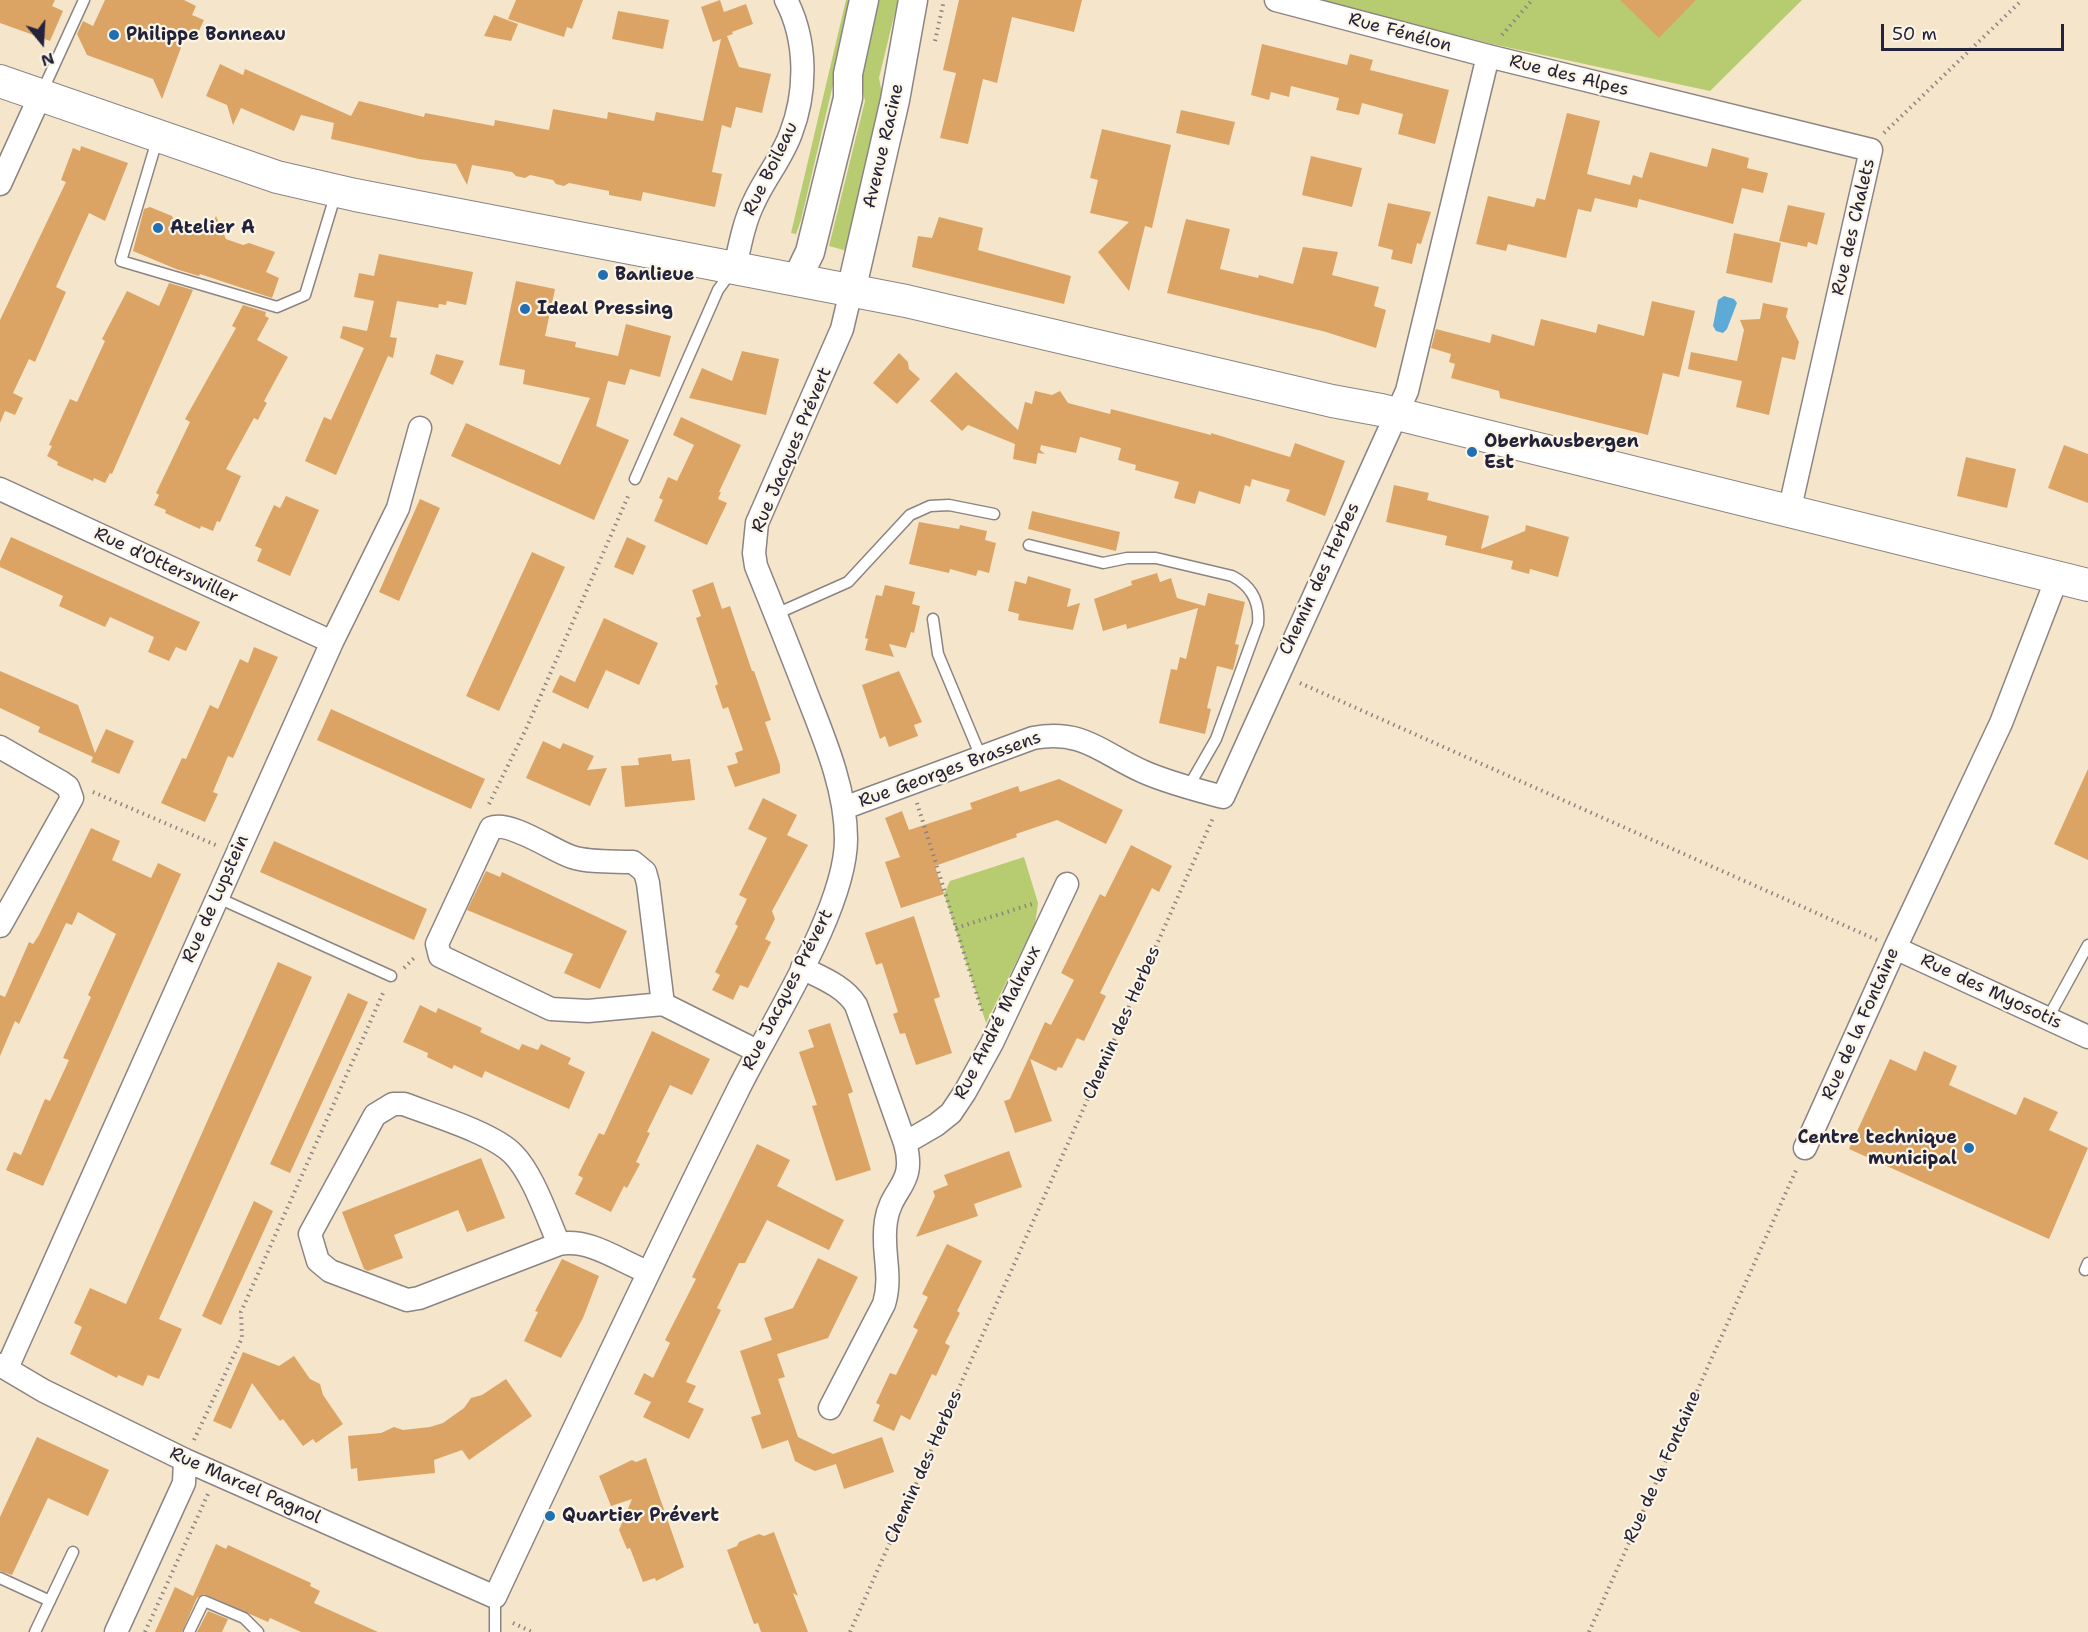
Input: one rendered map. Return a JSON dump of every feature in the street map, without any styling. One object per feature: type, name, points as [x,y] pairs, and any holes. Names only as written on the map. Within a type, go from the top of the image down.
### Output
[{"type":"main road","points":[[0,81],[276,177],[336,191],[851,291],[1396,414],[2088,585]]},
{"type":"street","name":"Rue Boileau","points":[[735,267],[745,222],[791,134],[798,109],[803,64],[798,28],[786,0]]},
{"type":"street","points":[[797,279],[810,252],[848,98],[848,74],[864,0]]},
{"type":"street","name":"Avenue Racine","points":[[851,291],[895,100],[914,0]]},
{"type":"street","name":"Rue Fénélon","points":[[1276,0],[1488,56]]},
{"type":"street","name":"Rue des Alpes","points":[[1396,414],[1407,391],[1488,56],[1871,150]]},
{"type":"street","points":[[0,184],[40,96]]},
{"type":"street","name":"Rue des Chalets","points":[[1789,512],[1871,150]]},
{"type":"street","name":"Rue Jacques Prévert","points":[[495,1598],[648,1272],[757,1051],[802,968],[832,903],[840,878],[846,839],[844,808],[819,725],[756,566],[754,546],[757,523],[842,329],[851,291]]},
{"type":"street","name":"Chemin des Herbes","points":[[1223,797],[1277,673],[1396,414]]},
{"type":"street","name":"Rue de Lupstein","points":[[4,1366],[332,642],[398,508],[420,428]]},
{"type":"street","name":"Rue d'Otterswiller","points":[[0,489],[332,642]]},
{"type":"street","name":"Rue de la Fontaine","points":[[1806,1148],[1895,948],[2001,723],[2057,578]]},
{"type":"street","name":"Rue Georges Brassens","points":[[844,808],[1033,738],[1054,734],[1073,736],[1092,742],[1140,771],[1223,797]]},
{"type":"street","points":[[0,747],[61,782],[71,792],[68,808],[0,926]]},
{"type":"street","points":[[663,1004],[648,883],[639,865],[633,862],[584,860],[570,857],[507,828],[491,828],[437,944],[440,956],[551,1009],[588,1011],[663,1004],[757,1051]]},
{"type":"street","name":"Rue André Malraux","points":[[905,1143],[936,1125],[951,1113],[992,1043],[1064,890]]},
{"type":"street","name":"Rue des Myosotis","points":[[1895,948],[2088,1037]]},
{"type":"street","points":[[802,968],[840,987],[853,1000],[905,1143],[909,1169],[886,1217],[884,1235],[889,1287],[884,1304],[830,1408]]},
{"type":"street","points":[[559,1244],[530,1181],[512,1153],[490,1139],[404,1104],[393,1104],[375,1115],[310,1234],[318,1261],[330,1270],[407,1300],[418,1298],[572,1241],[586,1244],[648,1272]]},
{"type":"street","name":"Rue Marcel Pagnol","points":[[4,1366],[44,1391],[185,1460],[495,1598]]},
{"type":"street","points":[[116,1632],[184,1483],[185,1460]]},
{"type":"lane","points":[[40,96],[84,0]]},
{"type":"lane","points":[[158,137],[121,261],[277,308],[305,295],[336,191]]},
{"type":"lane","points":[[635,479],[718,290],[735,267]]},
{"type":"lane","points":[[776,614],[848,582],[910,515],[930,506],[949,506],[993,514]]},
{"type":"lane","points":[[1029,545],[1103,562],[1127,558],[1156,558],[1232,576],[1244,582],[1251,590],[1259,610],[1258,624],[1216,739],[1189,786]]},
{"type":"lane","points":[[933,619],[938,654],[981,757]]},
{"type":"lane","points":[[216,897],[391,976]]},
{"type":"lane","points":[[2048,1018],[2088,945]]},
{"type":"lane","points":[[35,1632],[74,1552]]},
{"type":"lane","points":[[0,1578],[50,1601]]},
{"type":"lane","points":[[495,1598],[495,1632]]},
{"type":"lane","points":[[189,1632],[204,1601],[244,1618],[258,1632]]},
{"type":"path","points":[[1488,56],[1532,0]]},
{"type":"path","name":"Rue des Chalets","points":[[1871,150],[1883,134],[2022,0]]},
{"type":"path","points":[[1277,673],[1895,948]]},
{"type":"path","points":[[911,784],[992,1043]]},
{"type":"path","points":[[71,792],[98,792],[236,854]]},
{"type":"path","name":"Chemin des Herbes","points":[[850,1632],[1223,797]]},
{"type":"path","points":[[956,928],[1064,890]]},
{"type":"path","name":"Rue de la Fontaine","points":[[1589,1632],[1806,1148]]},
{"type":"path","points":[[145,1632],[211,1488]]},
{"type":"path","points":[[516,1625],[531,1632]]},
{"type":"green space","points":[[846,0],[853,0],[801,220],[796,234],[791,233]]},
{"type":"green space","points":[[878,0],[898,0],[879,78],[884,104],[847,251],[829,246],[865,101],[859,77]]},
{"type":"green space","points":[[1319,0],[1802,0],[1710,91],[1492,44]]},
{"type":"green space","points":[[1024,857],[1038,903],[1035,924],[986,1023],[944,894],[950,881]]},
{"type":"water","points":[[1724,296],[1734,299],[1737,303],[1727,329],[1723,333],[1716,331],[1713,326],[1718,300]]},
{"type":"building","points":[[0,0],[55,0],[52,6],[63,11],[50,41],[0,23]]},
{"type":"building","points":[[105,0],[184,0],[196,6],[192,15],[204,20],[195,39],[186,34],[162,99],[153,79],[87,55],[77,34],[83,21],[93,26]]},
{"type":"building","points":[[516,0],[583,0],[572,29],[567,27],[564,37],[508,19]]},
{"type":"building","points":[[720,0],[724,12],[746,4],[753,24],[727,36],[739,67],[771,74],[762,113],[736,107],[731,128],[722,125],[712,172],[722,174],[715,207],[643,192],[641,201],[609,195],[609,191],[569,183],[564,186],[556,184],[553,180],[530,175],[525,178],[516,176],[512,172],[472,165],[467,185],[456,164],[419,159],[331,139],[334,123],[301,115],[294,131],[241,108],[233,125],[227,105],[206,96],[220,64],[243,75],[245,69],[351,116],[359,101],[424,117],[425,113],[494,126],[495,120],[549,130],[553,109],[607,119],[608,112],[654,121],[656,112],[703,121],[721,39],[713,42],[701,7]]},
{"type":"building","points":[[959,0],[1082,0],[1074,32],[1012,17],[997,83],[983,79],[968,144],[940,138],[956,73],[943,70]]},
{"type":"building","points":[[1620,0],[1696,0],[1659,38]]},
{"type":"building","points":[[618,11],[669,20],[663,49],[612,39]]},
{"type":"building","points":[[494,15],[518,24],[511,41],[484,36]]},
{"type":"building","points":[[1262,44],[1347,65],[1350,54],[1373,60],[1370,70],[1449,90],[1435,144],[1398,134],[1403,114],[1362,103],[1359,115],[1336,110],[1339,98],[1291,86],[1289,97],[1271,92],[1269,100],[1251,95]]},
{"type":"building","points":[[1181,110],[1235,122],[1229,145],[1176,133]]},
{"type":"building","points":[[1567,113],[1600,121],[1587,174],[1630,185],[1633,175],[1642,178],[1650,152],[1707,167],[1712,148],[1749,158],[1747,168],[1768,173],[1763,193],[1742,188],[1733,224],[1639,199],[1637,208],[1595,198],[1591,212],[1578,209],[1566,258],[1508,244],[1506,251],[1476,244],[1488,196],[1534,207],[1537,198],[1545,200]]},
{"type":"building","points":[[1102,129],[1171,145],[1152,228],[1145,226],[1129,291],[1098,252],[1129,222],[1090,213],[1098,180],[1090,178]]},
{"type":"building","points":[[81,146],[128,163],[105,221],[89,213],[56,287],[66,292],[35,362],[29,359],[13,393],[23,398],[15,415],[5,411],[0,423],[0,320],[66,182],[61,180],[73,148],[80,151]]},
{"type":"building","points":[[1311,156],[1362,168],[1352,207],[1302,195]]},
{"type":"building","points":[[1388,203],[1431,212],[1421,244],[1417,243],[1412,264],[1391,259],[1393,250],[1378,246]]},
{"type":"building","points":[[1788,205],[1825,213],[1817,245],[1808,242],[1807,247],[1779,241]]},
{"type":"building","points":[[150,207],[172,216],[175,223],[191,229],[198,225],[210,231],[216,216],[226,239],[243,245],[249,243],[275,252],[266,272],[279,278],[272,298],[200,274],[199,276],[176,269],[133,251],[144,209]]},
{"type":"building","points":[[939,217],[983,228],[978,250],[1071,276],[1064,304],[912,267],[918,236],[932,238]]},
{"type":"building","points":[[1186,219],[1230,229],[1220,269],[1258,278],[1259,275],[1293,284],[1303,247],[1338,252],[1332,275],[1379,287],[1374,306],[1386,310],[1376,348],[1326,332],[1167,293]]},
{"type":"building","points":[[1734,233],[1781,243],[1772,283],[1726,273]]},
{"type":"building","points":[[379,254],[473,272],[466,305],[447,301],[446,305],[439,304],[438,308],[397,301],[390,337],[397,338],[393,358],[388,356],[336,475],[305,461],[324,417],[331,420],[364,348],[340,338],[343,326],[367,331],[374,301],[354,297],[359,273],[374,276]]},
{"type":"building","points":[[516,281],[555,289],[545,336],[576,342],[575,347],[618,356],[626,324],[671,336],[660,377],[630,369],[625,385],[608,381],[596,426],[629,440],[594,520],[451,456],[466,423],[560,465],[590,398],[523,384],[525,370],[499,365]]},
{"type":"building","points":[[169,283],[193,290],[112,474],[110,473],[105,483],[94,478],[93,481],[57,465],[58,462],[47,456],[52,446],[49,445],[70,399],[77,402],[105,341],[102,339],[127,291],[159,306]]},
{"type":"building","points":[[1652,301],[1695,311],[1679,377],[1663,373],[1648,435],[1500,398],[1499,391],[1451,378],[1455,364],[1449,362],[1451,354],[1431,348],[1436,329],[1490,343],[1492,334],[1534,346],[1541,319],[1596,333],[1598,324],[1644,336]]},
{"type":"building","points":[[1763,303],[1788,308],[1786,317],[1799,342],[1795,360],[1782,357],[1769,415],[1736,407],[1742,381],[1688,369],[1691,352],[1737,361],[1744,330],[1740,320],[1760,319]]},
{"type":"building","points":[[243,305],[266,312],[265,316],[269,318],[257,340],[288,357],[264,401],[267,403],[258,420],[254,418],[226,469],[241,476],[220,522],[217,521],[213,531],[201,526],[200,529],[165,513],[166,510],[154,505],[159,495],[156,493],[190,422],[185,419],[236,328],[232,326]]},
{"type":"building","points":[[742,351],[779,359],[766,415],[689,398],[702,368],[732,381]]},
{"type":"building","points":[[899,353],[908,362],[909,369],[920,379],[897,404],[873,383]]},
{"type":"building","points":[[436,354],[464,361],[453,385],[430,374]]},
{"type":"building","points":[[956,372],[1018,430],[1025,402],[1032,404],[1035,391],[1052,395],[1060,391],[1068,403],[1110,414],[1111,409],[1211,435],[1211,433],[1290,457],[1295,443],[1345,461],[1325,516],[1286,501],[1290,490],[1252,479],[1250,487],[1245,485],[1240,504],[1199,491],[1195,504],[1174,498],[1179,482],[1135,470],[1136,465],[1118,460],[1121,448],[1080,437],[1076,453],[1041,445],[1040,450],[1045,454],[1038,453],[1036,464],[1013,459],[1015,444],[968,425],[962,431],[930,401]]},
{"type":"building","points":[[681,417],[741,445],[719,492],[721,492],[718,499],[727,503],[707,545],[654,521],[663,500],[659,498],[668,477],[677,481],[694,445],[673,435]]},
{"type":"building","points":[[2064,445],[2088,454],[2088,503],[2048,488]]},
{"type":"building","points":[[1966,457],[2016,469],[2007,508],[1957,496]]},
{"type":"building","points":[[1394,485],[1429,493],[1427,500],[1489,516],[1481,549],[1525,531],[1526,525],[1569,537],[1558,577],[1530,569],[1529,574],[1511,569],[1513,561],[1445,545],[1447,536],[1386,522]]},
{"type":"building","points":[[286,496],[319,510],[290,576],[257,561],[262,549],[255,546],[274,505],[280,508]]},
{"type":"building","points":[[420,499],[440,508],[399,601],[379,592]]},
{"type":"building","points":[[1032,511],[1120,532],[1116,551],[1028,529]]},
{"type":"building","points":[[919,522],[959,529],[960,525],[987,531],[985,540],[996,543],[989,573],[978,570],[976,576],[950,569],[949,573],[909,564]]},
{"type":"building","points":[[11,537],[200,622],[186,651],[176,647],[169,661],[148,652],[154,637],[110,617],[105,627],[59,606],[63,596],[0,567],[0,561]]},
{"type":"building","points":[[627,537],[646,546],[633,575],[614,567]]},
{"type":"building","points":[[532,552],[565,567],[499,711],[466,696]]},
{"type":"building","points":[[1157,573],[1160,582],[1171,578],[1177,598],[1205,606],[1208,593],[1245,602],[1235,644],[1239,645],[1233,670],[1217,666],[1207,708],[1211,709],[1205,734],[1159,723],[1171,669],[1177,670],[1180,657],[1186,659],[1198,608],[1127,629],[1126,624],[1103,631],[1094,599],[1132,585],[1131,581]]},
{"type":"building","points":[[1028,576],[1071,589],[1067,607],[1080,603],[1073,630],[1018,620],[1019,614],[1008,611],[1015,581],[1026,584]]},
{"type":"building","points":[[713,582],[722,609],[730,606],[752,671],[754,671],[771,720],[765,722],[780,765],[780,773],[735,787],[727,766],[738,763],[735,753],[743,750],[728,707],[723,709],[715,686],[718,684],[696,618],[701,616],[692,590]]},
{"type":"building","points":[[885,585],[915,592],[912,604],[920,606],[914,633],[911,632],[906,648],[889,644],[894,657],[865,650],[868,639],[865,638],[876,595],[882,596]]},
{"type":"building","points":[[604,618],[658,643],[639,685],[606,670],[588,709],[552,692],[560,675],[575,682]]},
{"type":"building","points":[[254,647],[278,657],[233,758],[228,756],[213,792],[218,794],[205,822],[161,803],[182,758],[186,759],[210,705],[218,709],[240,659],[248,663]]},
{"type":"building","points":[[0,671],[78,705],[95,753],[106,729],[134,741],[119,774],[91,762],[93,757],[38,732],[40,727],[0,708]]},
{"type":"building","points":[[899,671],[922,722],[914,725],[918,736],[889,747],[885,736],[880,739],[862,685]]},
{"type":"building","points":[[331,709],[485,779],[471,809],[317,740]]},
{"type":"building","points":[[543,741],[560,749],[563,743],[594,756],[587,770],[607,768],[590,806],[526,778]]},
{"type":"building","points":[[671,754],[672,761],[690,759],[695,800],[625,807],[621,766],[639,765],[638,758]]},
{"type":"building","points":[[2088,769],[2088,860],[2054,844]]},
{"type":"building","points":[[1059,779],[1123,810],[1106,844],[1057,820],[935,866],[944,894],[901,908],[885,862],[900,857],[885,818],[902,811],[909,830],[972,809],[970,803],[1018,786],[1020,792]]},
{"type":"building","points":[[763,798],[797,815],[787,835],[808,845],[772,911],[775,919],[765,939],[771,942],[748,988],[740,985],[733,1000],[712,990],[720,975],[715,972],[738,926],[735,924],[747,899],[739,895],[767,838],[748,829]]},
{"type":"building","points":[[91,828],[120,841],[112,860],[151,878],[158,863],[181,874],[43,1186],[6,1170],[14,1152],[21,1155],[45,1099],[50,1101],[69,1060],[63,1058],[116,934],[78,912],[72,925],[66,923],[19,1024],[15,1021],[0,1056],[0,995],[5,997],[29,942],[33,944],[39,935]]},
{"type":"building","points":[[274,841],[427,909],[414,940],[260,872]]},
{"type":"building","points":[[1131,845],[1172,866],[1159,892],[1152,888],[1100,993],[1106,996],[1084,1041],[1077,1038],[1062,1068],[1058,1067],[1056,1071],[1030,1059],[1052,1121],[1015,1133],[1004,1101],[1010,1099],[1045,1022],[1051,1025],[1074,980],[1061,973],[1100,894],[1105,897]]},
{"type":"building","points":[[486,871],[500,877],[502,872],[627,931],[600,989],[564,973],[573,954],[467,910]]},
{"type":"building","points":[[914,916],[940,997],[934,999],[952,1053],[916,1065],[905,1033],[900,1034],[893,1014],[898,1012],[882,963],[876,965],[865,933]]},
{"type":"building","points":[[278,962],[312,977],[159,1319],[182,1329],[159,1379],[148,1375],[143,1386],[118,1375],[117,1378],[70,1354],[82,1327],[74,1323],[90,1288],[126,1304]]},
{"type":"building","points":[[348,993],[368,1002],[290,1173],[270,1164]]},
{"type":"building","points":[[420,1005],[436,1013],[438,1008],[482,1028],[480,1032],[519,1050],[522,1044],[538,1050],[541,1044],[571,1058],[568,1064],[585,1072],[569,1109],[485,1071],[482,1078],[454,1065],[452,1069],[427,1057],[428,1053],[403,1042]]},
{"type":"building","points":[[830,1023],[853,1092],[848,1094],[871,1170],[836,1181],[812,1106],[817,1105],[799,1052],[814,1047],[808,1030]]},
{"type":"building","points":[[652,1031],[710,1059],[692,1095],[670,1085],[647,1132],[650,1133],[636,1162],[640,1164],[627,1188],[624,1186],[611,1212],[575,1194],[583,1178],[578,1175],[599,1133],[604,1135]]},
{"type":"building","name":"Centre technique municipal","points":[[1924,1051],[1957,1066],[1949,1085],[2016,1115],[2024,1097],[2058,1112],[2049,1130],[2088,1148],[2049,1239],[1849,1149],[1890,1059],[1916,1071]]},
{"type":"building","points":[[757,1144],[790,1160],[777,1186],[844,1220],[829,1250],[767,1220],[745,1263],[739,1263],[717,1308],[721,1310],[686,1382],[696,1386],[688,1402],[704,1409],[689,1439],[643,1417],[651,1402],[634,1394],[644,1373],[653,1378],[670,1343],[665,1340],[696,1279],[692,1277]]},
{"type":"building","points":[[1009,1151],[1022,1187],[974,1204],[978,1216],[916,1237],[935,1196],[933,1191],[948,1185],[944,1175]]},
{"type":"building","points":[[481,1158],[505,1218],[467,1232],[458,1210],[394,1235],[403,1258],[368,1271],[364,1269],[342,1212]]},
{"type":"building","points":[[254,1201],[273,1211],[221,1325],[202,1316]]},
{"type":"building","points":[[947,1244],[982,1261],[957,1311],[960,1313],[945,1343],[950,1346],[936,1376],[932,1374],[910,1420],[901,1415],[894,1431],[873,1421],[880,1405],[876,1403],[890,1373],[896,1375],[918,1330],[913,1327],[928,1297],[922,1294]]},
{"type":"building","points":[[818,1258],[858,1277],[828,1338],[777,1354],[785,1377],[778,1379],[798,1437],[833,1454],[882,1437],[894,1472],[844,1489],[836,1464],[815,1471],[804,1466],[795,1461],[788,1440],[762,1449],[751,1417],[761,1414],[740,1351],[772,1340],[764,1318],[793,1308]]},
{"type":"building","points":[[562,1259],[599,1276],[583,1318],[561,1358],[524,1341],[538,1312],[535,1311]]},
{"type":"building","points":[[243,1352],[279,1366],[294,1356],[310,1379],[320,1384],[323,1395],[343,1424],[316,1443],[313,1439],[303,1446],[283,1419],[280,1421],[252,1383],[231,1429],[213,1421]]},
{"type":"building","points":[[506,1379],[532,1416],[469,1460],[462,1450],[434,1460],[435,1473],[358,1481],[357,1468],[351,1469],[348,1436],[381,1433],[394,1427],[403,1430],[443,1423],[464,1408],[471,1398],[482,1395]]},
{"type":"building","points":[[37,1437],[109,1470],[88,1516],[48,1498],[12,1575],[0,1571],[0,1517]]},
{"type":"building","points":[[646,1458],[684,1567],[656,1581],[655,1578],[643,1582],[630,1548],[627,1549],[619,1530],[632,1499],[611,1506],[599,1476],[632,1460],[636,1462]]},
{"type":"building","points":[[774,1532],[798,1596],[793,1593],[808,1632],[761,1632],[758,1623],[754,1624],[727,1550],[759,1534],[764,1536]]},
{"type":"building","points":[[216,1544],[226,1549],[228,1545],[311,1583],[310,1586],[320,1591],[314,1603],[378,1632],[301,1632],[270,1618],[268,1622],[204,1594],[197,1598],[182,1632],[155,1632],[175,1587],[193,1596]]},
{"type":"building","points":[[208,1611],[228,1619],[222,1632],[197,1632]]},
{"type":"place","name":"Philippe Bonneau","points":[[114,35]]},
{"type":"place","name":"Atelier A","points":[[158,228]]},
{"type":"place","name":"Banlieue","points":[[603,275]]},
{"type":"place","name":"Ideal Pressing","points":[[525,309]]},
{"type":"place","name":"Oberhausbergen Est","points":[[1472,452]]},
{"type":"place","name":"Centre technique municipal","points":[[1969,1148]]},
{"type":"place","name":"Quartier Prévert","points":[[550,1516]]}]
